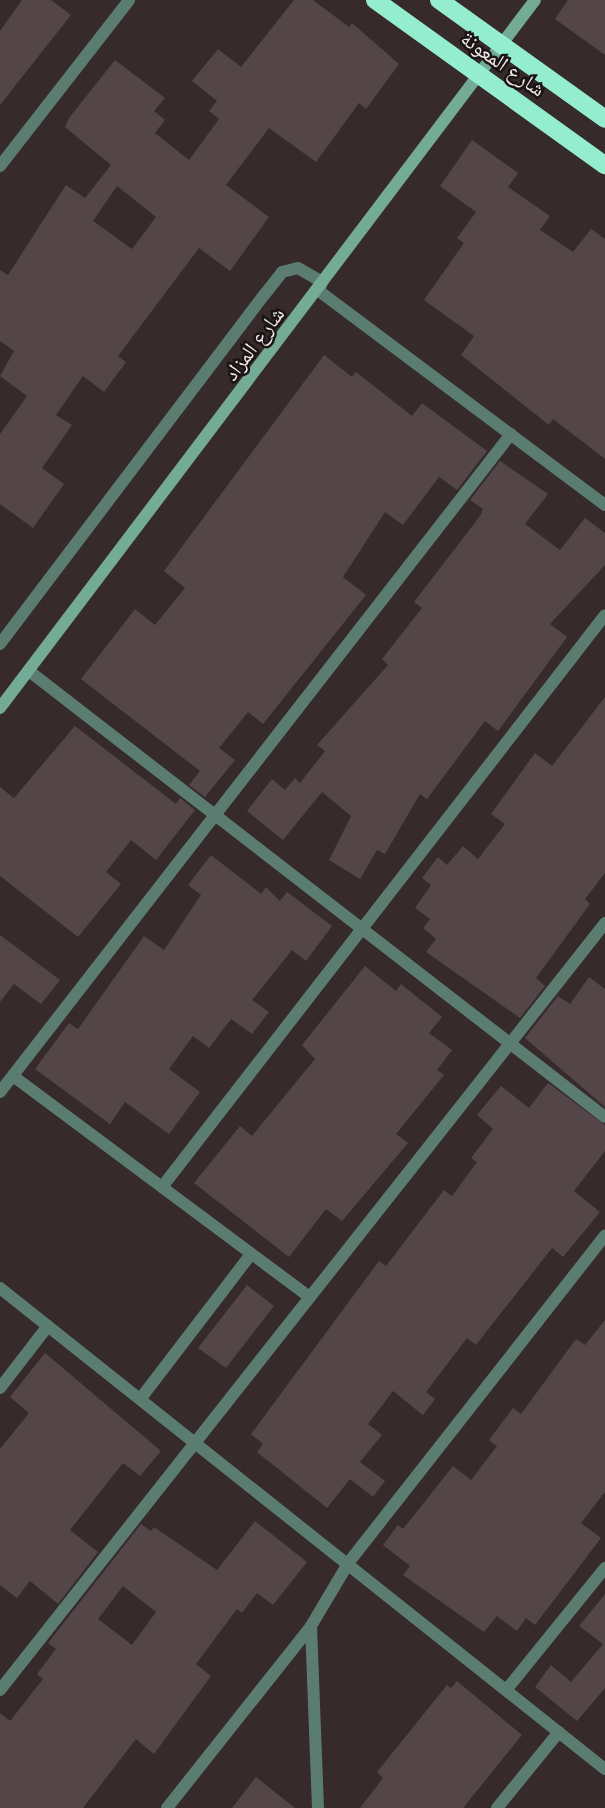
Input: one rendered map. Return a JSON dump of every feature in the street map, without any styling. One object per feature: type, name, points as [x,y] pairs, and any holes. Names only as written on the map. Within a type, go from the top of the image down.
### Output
[{"type":"highway","name":"شارع المعونة","points":[[375,0],[605,165]]},
{"type":"highway","name":"شارع المعونة","points":[[439,0],[605,119]]},
{"type":"street","points":[[0,166],[129,0]]},
{"type":"street","name":"شارع المزاد","points":[[0,708],[535,0]]},
{"type":"street","points":[[0,644],[282,272],[298,268],[605,505]]},
{"type":"street","points":[[0,1092],[511,434]]},
{"type":"street","points":[[162,1187],[367,929],[605,615]]},
{"type":"street","points":[[28,671],[217,812],[605,1117]]},
{"type":"street","points":[[0,1690],[199,1441],[309,1297],[605,923]]},
{"type":"street","points":[[13,1076],[309,1297]]},
{"type":"street","points":[[167,1808],[311,1626],[350,1562],[605,1236]]},
{"type":"street","points":[[141,1398],[251,1254]]},
{"type":"street","points":[[0,1288],[199,1441],[605,1769]]},
{"type":"street","points":[[0,1388],[48,1326]]},
{"type":"street","points":[[507,1689],[605,1568]]},
{"type":"street","points":[[311,1626],[318,1808]]},
{"type":"street","points":[[497,1808],[559,1732]]},
{"type":"building","points":[[22,0],[51,0],[71,15],[0,105],[0,31]]},
{"type":"building","points":[[294,0],[313,0],[349,27],[352,23],[399,64],[366,109],[359,103],[316,162],[269,128],[226,185],[269,217],[230,271],[199,248],[118,356],[126,362],[104,392],[83,376],[56,415],[72,425],[42,468],[64,484],[33,528],[0,504],[0,434],[27,396],[0,376],[14,351],[0,341],[0,270],[8,275],[66,185],[85,198],[111,165],[65,127],[69,118],[115,60],[165,98],[154,111],[165,120],[155,133],[189,160],[219,119],[209,111],[217,101],[192,81],[218,49],[241,67]],"holes":[[[117,186],[156,217],[132,249],[93,221]]]},
{"type":"building","points":[[568,0],[605,0],[605,55],[555,19]]},
{"type":"building","points":[[472,140],[518,173],[508,187],[550,216],[540,230],[573,252],[591,229],[605,239],[605,459],[553,419],[549,425],[461,355],[474,336],[424,300],[464,243],[457,238],[476,212],[440,186]]},
{"type":"building","points":[[324,355],[352,377],[356,372],[412,416],[422,403],[487,451],[457,490],[439,477],[403,525],[385,512],[343,577],[366,595],[263,724],[248,712],[219,748],[235,760],[205,797],[189,785],[200,771],[81,679],[135,609],[155,625],[185,588],[164,571]]},
{"type":"building","points":[[500,461],[548,494],[525,524],[560,550],[585,518],[605,533],[605,565],[550,624],[567,637],[498,731],[485,721],[427,799],[420,794],[385,854],[377,850],[360,879],[329,860],[351,816],[322,792],[283,840],[247,811],[272,779],[285,790],[295,778],[300,783],[325,751],[317,745],[388,665],[382,659],[422,608],[414,602],[480,516],[483,509],[470,500]]},
{"type":"building","points":[[605,697],[605,873],[585,899],[590,904],[536,978],[545,986],[520,1018],[426,952],[436,939],[423,928],[430,919],[415,908],[431,885],[422,878],[438,857],[447,865],[463,846],[478,859],[505,824],[491,814],[535,753],[552,766]]},
{"type":"building","points":[[75,726],[176,804],[180,798],[195,810],[156,860],[131,840],[106,872],[121,884],[78,937],[0,876],[0,787],[14,798]]},
{"type":"building","points":[[211,855],[261,894],[266,887],[280,901],[287,892],[332,926],[306,961],[292,950],[252,1000],[269,1012],[252,1034],[231,1019],[209,1048],[193,1036],[169,1069],[200,1092],[169,1134],[125,1102],[110,1124],[35,1069],[69,1023],[78,1029],[144,936],[164,950],[201,895],[188,885]]},
{"type":"building","points":[[0,935],[60,980],[41,1004],[14,984],[0,1002]]},
{"type":"building","points":[[365,966],[396,991],[401,984],[442,1017],[429,1033],[452,1050],[437,1070],[444,1075],[396,1134],[408,1143],[342,1221],[326,1209],[289,1257],[194,1183],[240,1126],[252,1136],[315,1059],[302,1045]]},
{"type":"building","points":[[589,977],[605,989],[605,1107],[525,1038],[558,996],[570,1004]]},
{"type":"building","points":[[548,1083],[605,1125],[605,1151],[574,1191],[600,1212],[563,1257],[552,1248],[476,1345],[467,1338],[426,1392],[435,1399],[423,1415],[393,1391],[368,1424],[382,1435],[360,1462],[385,1481],[373,1497],[350,1479],[327,1508],[257,1452],[263,1444],[251,1434],[379,1261],[386,1266],[444,1190],[452,1196],[477,1162],[471,1158],[493,1129],[477,1115],[501,1086],[529,1108]]},
{"type":"building","points":[[247,1285],[274,1306],[226,1368],[198,1348]]},
{"type":"building","points":[[605,1320],[605,1492],[581,1523],[601,1538],[535,1625],[526,1618],[517,1631],[497,1616],[484,1632],[403,1575],[410,1566],[383,1545],[398,1525],[403,1529],[453,1466],[471,1480],[497,1446],[489,1440],[513,1408],[521,1414],[576,1339],[585,1345]]},
{"type":"building","points":[[45,1353],[161,1451],[140,1476],[123,1463],[70,1530],[98,1552],[58,1604],[30,1581],[17,1598],[0,1585],[0,1449],[29,1413],[10,1397]]},
{"type":"building","points":[[255,1521],[307,1562],[273,1605],[257,1593],[242,1613],[237,1609],[196,1664],[211,1676],[154,1754],[136,1739],[83,1808],[0,1808],[0,1713],[10,1721],[43,1679],[37,1674],[56,1649],[48,1643],[141,1524],[151,1531],[154,1527],[217,1570]],"holes":[[[123,1586],[156,1612],[132,1645],[98,1619]]]},
{"type":"building","points":[[605,1594],[605,1688],[577,1721],[535,1687],[551,1665],[571,1682],[603,1644],[579,1626]]},
{"type":"building","points":[[457,1681],[522,1735],[463,1808],[360,1808],[383,1778],[377,1772],[447,1685],[451,1688]]},
{"type":"building","points":[[256,1777],[295,1808],[232,1808]]}]
